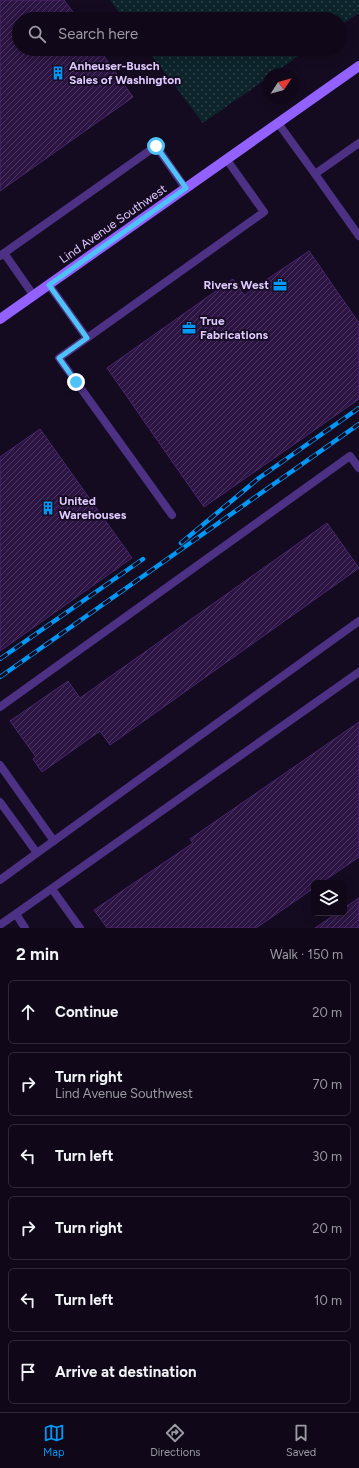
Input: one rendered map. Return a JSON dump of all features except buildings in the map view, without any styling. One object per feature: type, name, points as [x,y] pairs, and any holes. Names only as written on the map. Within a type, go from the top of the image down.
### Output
[{"type":"main road","name":"Lind Avenue Southwest","points":[[0,319],[359,66]]},
{"type":"lane","points":[[278,123],[359,236]]},
{"type":"lane","points":[[315,174],[359,143]]},
{"type":"lane","points":[[34,296],[2,254],[156,146],[186,188]]},
{"type":"lane","points":[[172,515],[59,358],[264,212],[226,160]]},
{"type":"lane","points":[[49,285],[87,338]]},
{"type":"lane","points":[[0,707],[350,456],[359,468]]},
{"type":"lane","points":[[0,879],[359,621]]},
{"type":"lane","points":[[0,925],[359,672]]},
{"type":"lane","points":[[0,765],[54,841]]},
{"type":"lane","points":[[0,802],[37,853]]},
{"type":"lane","points":[[52,888],[80,928]]},
{"type":"lane","points":[[16,914],[26,928]]},
{"type":"shaded area","points":[[110,0],[359,0],[359,13],[347,21],[347,12],[119,12]]},
{"type":"shaded area","points":[[152,56],[298,56],[281,68],[263,68],[263,81],[203,123]]},
{"type":"railway","points":[[181,543],[259,478],[359,408]]},
{"type":"railway","points":[[0,677],[359,424]]},
{"type":"railway","points":[[0,659],[143,559]]},
{"type":"place","name":"Anheuser-Busch Sales of Washington","points":[[58,73]]},
{"type":"place","name":"Rivers West","points":[[280,285]]},
{"type":"place","name":"True Fabrications","points":[[189,328]]},
{"type":"place","name":"United Warehouses","points":[[48,508]]},
{"type":"route","points":[[76,382],[59,358],[87,338],[49,285],[186,188],[156,146]]}]
